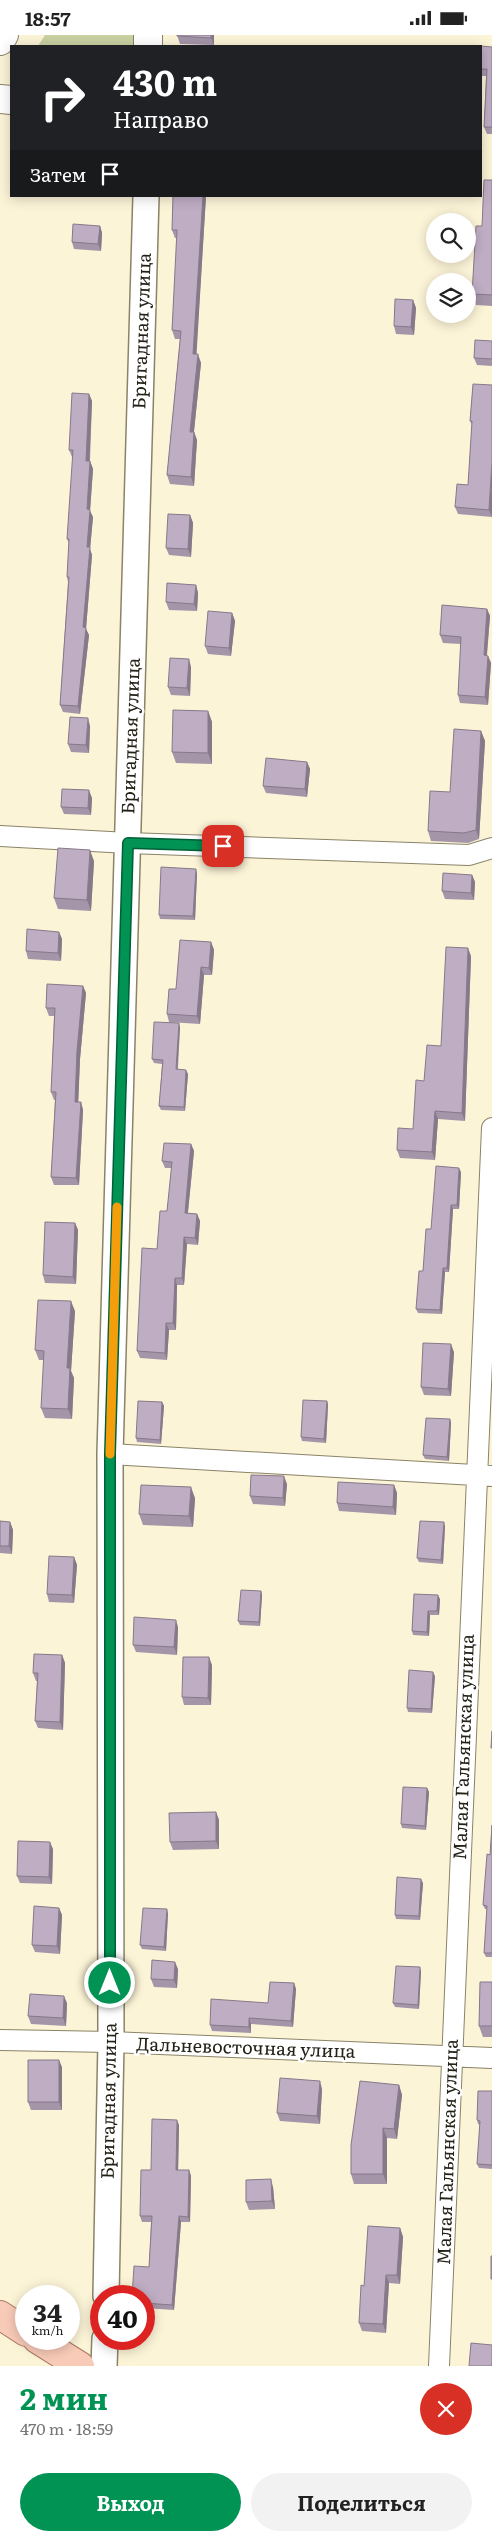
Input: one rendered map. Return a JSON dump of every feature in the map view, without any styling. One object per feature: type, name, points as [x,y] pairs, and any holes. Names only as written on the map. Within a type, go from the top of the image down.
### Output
[{"type":"main road","points":[[0,41],[4,35]]},
{"type":"main road","points":[[0,2315],[15,2325]]},
{"type":"main road","points":[[55,2350],[80,2366]]},
{"type":"street","name":"Бригадная улица","points":[[106,2285],[111,2042],[110,1454],[146,197]]},
{"type":"street","points":[[0,836],[128,843],[469,855],[492,848]]},
{"type":"street","name":"Малая Гальянская улица","points":[[439,2366],[451,2057],[484,1476],[492,1128]]},
{"type":"street","points":[[110,1454],[484,1476]]},
{"type":"street","name":"Дальневосточная улица","points":[[0,2040],[111,2042],[492,2058]]},
{"type":"street","points":[[104,2366],[105,2350]]},
{"type":"green space","points":[[45,35],[136,35],[135,45],[39,45]]},
{"type":"building","points":[[211,35],[211,38],[177,36]]},
{"type":"building","points":[[482,46],[492,47],[492,127],[484,127],[487,69],[482,69]]},
{"type":"building","points":[[484,180],[492,180],[492,295],[476,294],[476,273],[473,273],[474,263],[476,263],[476,226],[482,226]]},
{"type":"building","points":[[173,197],[203,197],[193,354],[198,354],[190,432],[194,432],[191,477],[167,475],[181,331],[172,330],[177,230],[172,230]]},
{"type":"building","points":[[73,224],[100,226],[98,244],[72,242]]},
{"type":"building","points":[[395,299],[413,300],[411,327],[394,326]]},
{"type":"building","points":[[475,340],[492,341],[492,359],[474,358]]},
{"type":"building","points":[[473,384],[492,385],[492,461],[489,510],[455,507],[457,484],[468,485]]},
{"type":"building","points":[[72,393],[89,394],[86,461],[90,461],[87,509],[90,510],[87,547],[90,547],[83,627],[86,628],[78,706],[60,705],[69,577],[67,577],[69,539],[67,539],[73,450],[69,450]]},
{"type":"building","points":[[168,514],[190,515],[188,549],[166,548]]},
{"type":"building","points":[[167,583],[196,585],[194,604],[166,602]]},
{"type":"building","points":[[442,605],[487,609],[484,655],[488,656],[485,697],[458,695],[461,637],[440,635]]},
{"type":"building","points":[[208,611],[232,613],[229,648],[205,646]]},
{"type":"building","points":[[170,658],[189,659],[187,688],[168,687]]},
{"type":"building","points":[[173,710],[208,711],[208,753],[172,752]]},
{"type":"building","points":[[70,717],[88,718],[86,745],[68,744]]},
{"type":"building","points":[[454,729],[481,731],[476,830],[464,833],[428,831],[430,791],[450,792]]},
{"type":"building","points":[[266,758],[307,762],[305,789],[263,786]]},
{"type":"building","points":[[62,789],[89,790],[88,808],[61,807]]},
{"type":"building","points":[[58,848],[90,850],[87,900],[54,898]]},
{"type":"building","points":[[161,867],[196,869],[193,916],[159,915]]},
{"type":"building","points":[[443,873],[472,875],[471,893],[442,891]]},
{"type":"building","points":[[27,929],[59,932],[58,953],[26,951]]},
{"type":"building","points":[[180,940],[211,942],[209,968],[201,967],[197,1016],[167,1014],[169,989],[176,989]]},
{"type":"building","points":[[446,947],[468,948],[462,1113],[435,1111],[432,1152],[397,1150],[398,1128],[413,1129],[416,1080],[424,1081],[427,1045],[441,1046]]},
{"type":"building","points":[[47,984],[83,986],[77,1051],[75,1102],[81,1102],[76,1178],[51,1177],[56,1092],[51,1092],[55,1008],[46,1008]]},
{"type":"building","points":[[154,1022],[179,1023],[176,1069],[186,1070],[184,1107],[159,1106],[163,1060],[152,1059]]},
{"type":"building","points":[[164,1143],[191,1144],[185,1213],[197,1214],[195,1238],[184,1237],[182,1278],[175,1278],[173,1323],[166,1323],[165,1353],[137,1351],[142,1248],[157,1249],[160,1211],[167,1211],[172,1162],[162,1161]]},
{"type":"building","points":[[436,1166],[459,1168],[457,1205],[451,1205],[447,1268],[443,1268],[440,1310],[416,1309],[419,1271],[423,1271],[426,1229],[431,1229]]},
{"type":"building","points":[[45,1222],[75,1223],[73,1277],[43,1275]]},
{"type":"building","points":[[38,1300],[71,1301],[67,1368],[70,1368],[68,1409],[41,1408],[44,1351],[35,1350]]},
{"type":"building","points":[[423,1343],[451,1344],[448,1389],[421,1387]]},
{"type":"building","points":[[303,1400],[327,1401],[324,1439],[301,1437]]},
{"type":"building","points":[[138,1401],[162,1402],[160,1440],[136,1438]]},
{"type":"building","points":[[426,1418],[450,1419],[447,1457],[423,1455]]},
{"type":"building","points":[[251,1475],[284,1476],[283,1498],[250,1496]]},
{"type":"building","points":[[338,1482],[394,1485],[393,1507],[337,1503]]},
{"type":"building","points":[[141,1485],[191,1487],[189,1516],[139,1514]]},
{"type":"building","points":[[0,1521],[10,1522],[9,1546],[0,1546]]},
{"type":"building","points":[[420,1521],[444,1522],[441,1560],[417,1558]]},
{"type":"building","points":[[49,1556],[74,1557],[72,1595],[47,1594]]},
{"type":"building","points":[[241,1590],[261,1591],[259,1622],[238,1621]]},
{"type":"building","points":[[414,1594],[438,1595],[437,1611],[428,1611],[427,1632],[412,1631]]},
{"type":"building","points":[[134,1617],[176,1620],[174,1647],[133,1645]]},
{"type":"building","points":[[34,1654],[62,1655],[60,1722],[35,1721],[38,1673],[33,1673]]},
{"type":"building","points":[[183,1657],[209,1657],[208,1698],[182,1697]]},
{"type":"building","points":[[409,1670],[433,1672],[431,1709],[407,1708]]},
{"type":"building","points":[[403,1787],[427,1788],[425,1826],[401,1824]]},
{"type":"building","points":[[216,1812],[216,1841],[170,1842],[169,1813]]},
{"type":"building","points":[[492,1825],[492,1953],[484,1953],[487,1906],[483,1905],[487,1854],[490,1855]]},
{"type":"building","points":[[18,1841],[50,1842],[49,1877],[17,1876]]},
{"type":"building","points":[[397,1877],[421,1879],[419,1916],[395,1915]]},
{"type":"building","points":[[34,1906],[59,1908],[57,1946],[32,1945]]},
{"type":"building","points":[[143,1908],[167,1909],[164,1947],[140,1945]]},
{"type":"building","points":[[152,1960],[175,1962],[174,1980],[151,1979]]},
{"type":"building","points":[[396,1966],[420,1967],[418,2005],[393,2003]]},
{"type":"building","points":[[270,1982],[294,1983],[291,2021],[249,2018],[249,2027],[210,2025],[211,1999],[268,2003]]},
{"type":"building","points":[[480,1982],[492,1982],[492,2026],[479,2026]]},
{"type":"building","points":[[30,1994],[64,1996],[63,2018],[28,2016]]},
{"type":"building","points":[[28,2060],[59,2060],[59,2102],[28,2102]]},
{"type":"building","points":[[280,2078],[320,2081],[317,2116],[277,2113]]},
{"type":"building","points":[[360,2081],[399,2085],[394,2129],[383,2128],[383,2174],[351,2174],[351,2145]]},
{"type":"building","points":[[478,2091],[492,2091],[492,2165],[477,2164],[480,2121],[477,2120]]},
{"type":"building","points":[[152,2119],[177,2120],[176,2170],[189,2170],[188,2217],[179,2216],[172,2305],[155,2304],[155,2285],[133,2285],[134,2266],[149,2267],[152,2216],[140,2216],[141,2170],[151,2170]]},
{"type":"building","points":[[271,2179],[272,2201],[246,2202],[246,2180]]},
{"type":"building","points":[[368,2226],[400,2228],[397,2275],[386,2275],[383,2324],[359,2323],[361,2285],[364,2286]]},
{"type":"building","points":[[492,2256],[492,2279],[491,2279]]},
{"type":"building","points":[[471,2343],[492,2345],[492,2366],[469,2366]]},
{"type":"slow traffic","points":[[110,1454],[117,1207]]},
{"type":"route","points":[[110,1983],[110,1454],[128,843],[223,846]]}]
